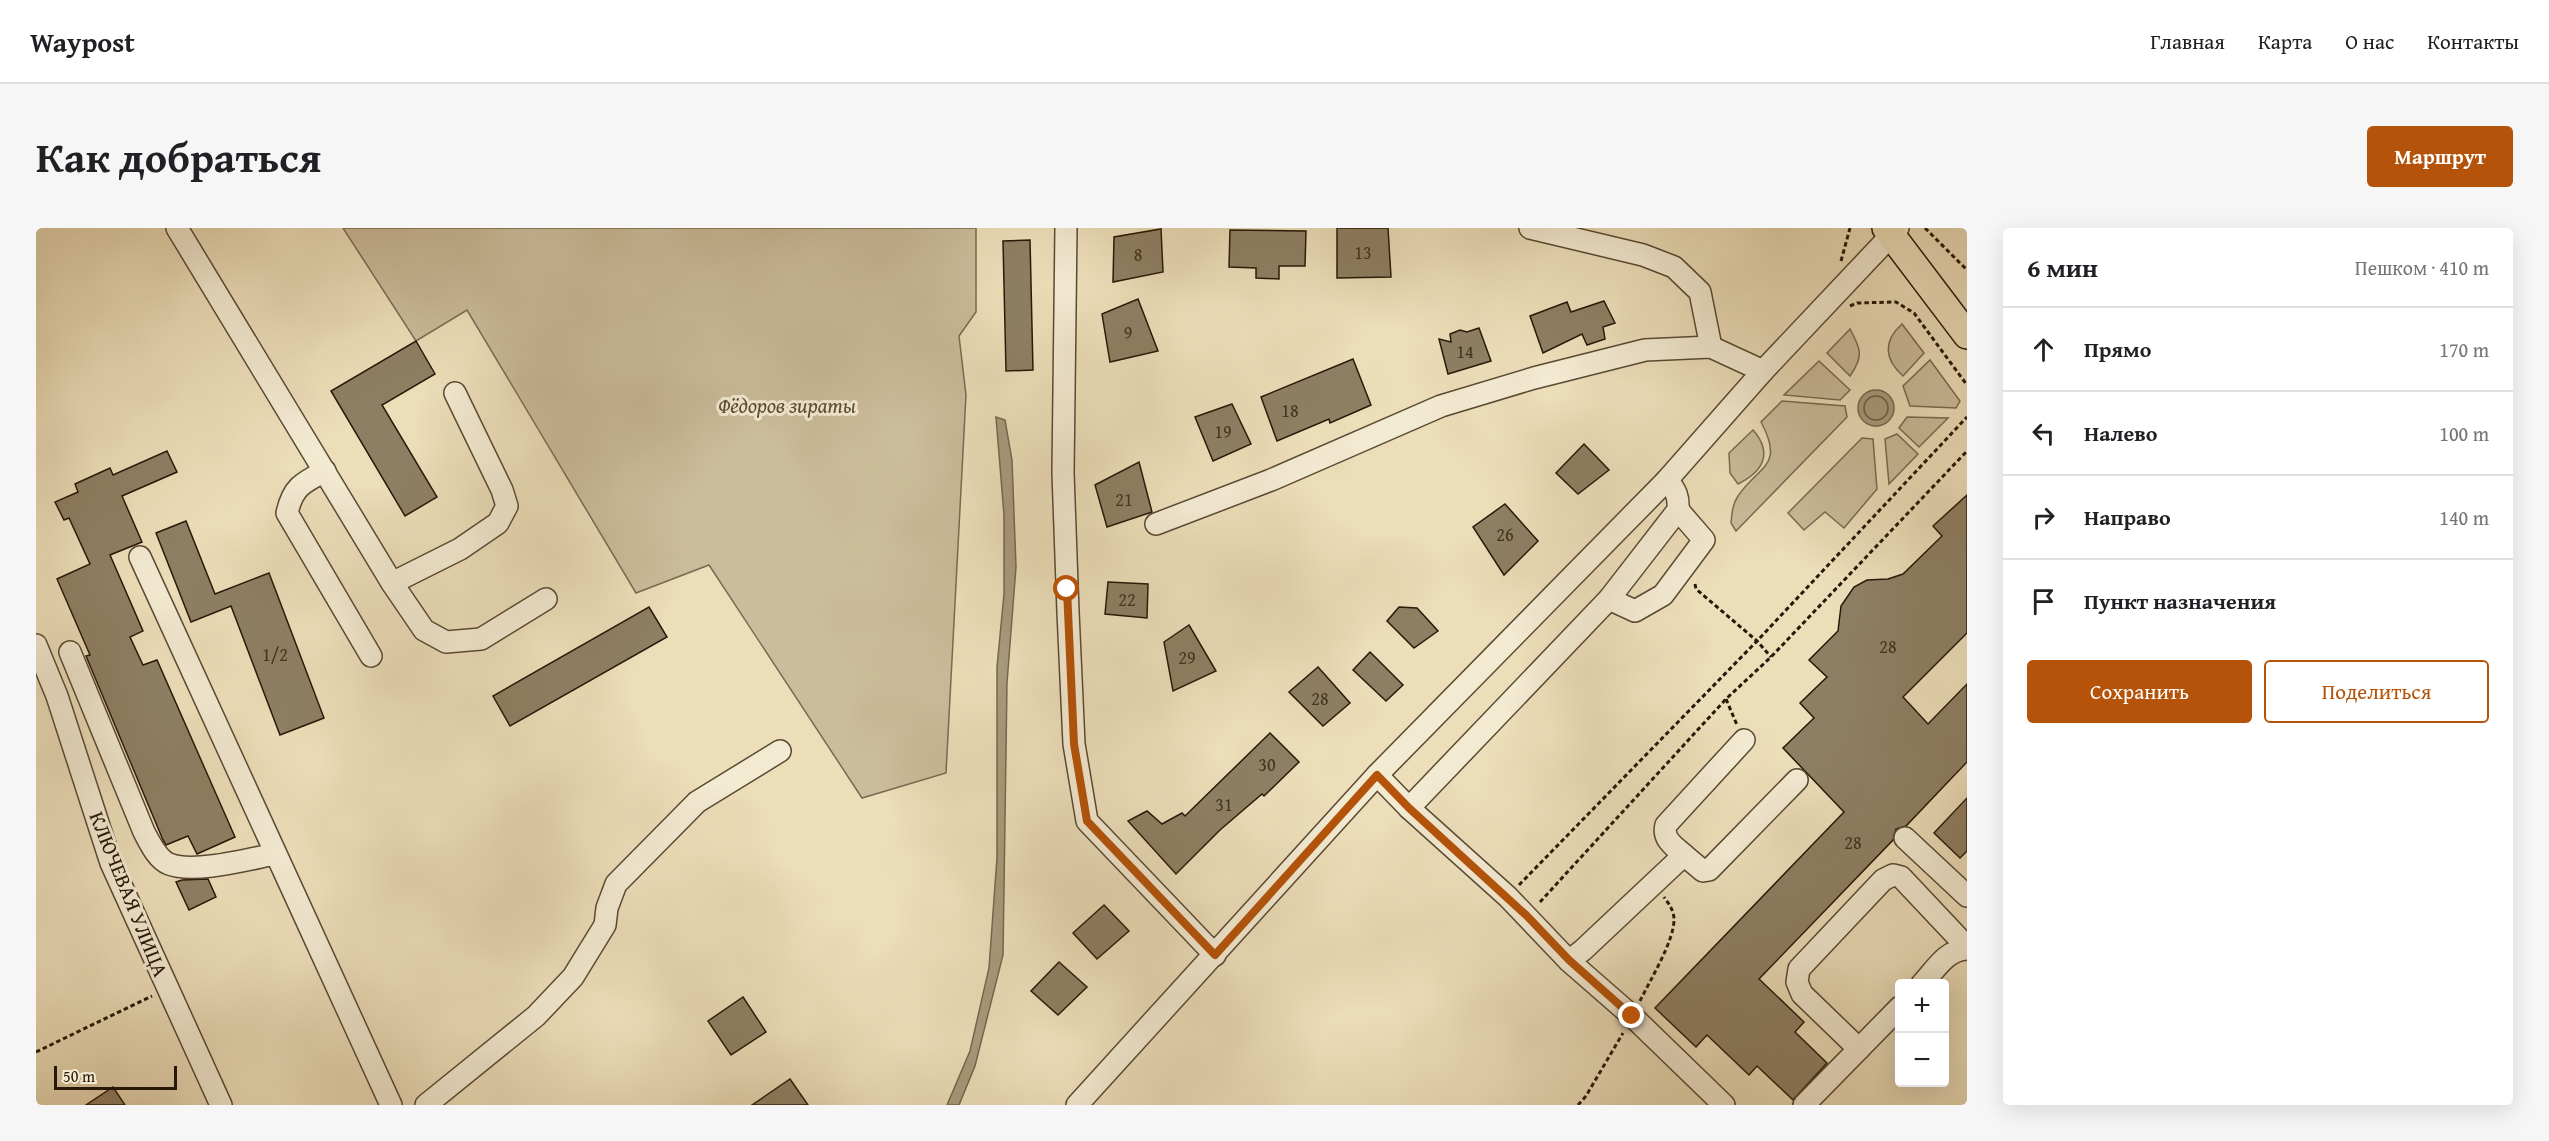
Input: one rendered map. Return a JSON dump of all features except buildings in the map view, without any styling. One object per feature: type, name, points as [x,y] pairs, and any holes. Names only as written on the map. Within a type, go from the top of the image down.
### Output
[{"type":"main road","points":[[1892,230],[1967,336]]},
{"type":"street","points":[[177,228],[392,583],[424,630],[446,642],[481,639],[546,599]]},
{"type":"street","points":[[1066,228],[1064,496],[1074,744],[1087,821],[1215,955]]},
{"type":"street","points":[[1530,228],[1643,255],[1674,267],[1700,292],[1711,347]]},
{"type":"street","points":[[1077,1105],[1377,775],[1667,480],[1892,230]]},
{"type":"street","points":[[1156,524],[1271,480],[1441,406],[1534,378],[1645,350],[1711,347],[1763,371]]},
{"type":"street","points":[[392,583],[460,549],[498,523],[507,506],[502,490],[455,393]]},
{"type":"street","points":[[325,471],[302,483],[291,496],[287,513],[371,656]]},
{"type":"street","points":[[1409,808],[1609,598],[1678,510],[1676,489],[1667,480]]},
{"type":"street","points":[[1609,598],[1635,611],[1663,595],[1704,540],[1678,510]]},
{"type":"street","points":[[140,557],[391,1105]]},
{"type":"street","name":"КЛЮЧЕВАЯ УЛИЦА","points":[[36,645],[57,696],[111,863],[221,1105]]},
{"type":"street","points":[[70,652],[144,832],[158,855],[169,864],[187,867],[217,865],[275,854]]},
{"type":"street","points":[[1744,740],[1666,825],[1664,832],[1666,839],[1703,871],[1709,870],[1797,780]]},
{"type":"street","points":[[426,1105],[536,1016],[573,977],[605,925],[607,908],[616,884],[689,810],[697,802],[780,751]]},
{"type":"street","points":[[1377,775],[1409,808],[1508,897],[1569,960],[1632,1016],[1724,1105]]},
{"type":"street","points":[[1905,838],[1967,896]]},
{"type":"street","points":[[1569,960],[1583,950],[1684,855]]},
{"type":"street","points":[[1901,877],[1924,855]]},
{"type":"street","points":[[1859,1049],[1802,994],[1797,982],[1798,969],[1883,880],[1893,875],[1901,877],[1965,941],[1948,954],[1926,979]]},
{"type":"street","points":[[1804,1105],[1895,1011]]},
{"type":"path","points":[[1840,262],[1850,228]]},
{"type":"path","points":[[1925,228],[1967,270]]},
{"type":"path","points":[[1848,307],[1857,303],[1896,302],[1914,313],[1967,385]]},
{"type":"path","points":[[1508,897],[1967,417]]},
{"type":"path","points":[[1527,916],[1726,699],[1771,657],[1967,451]]},
{"type":"path","points":[[1690,559],[1696,589],[1756,640],[1771,657]]},
{"type":"path","points":[[1726,699],[1744,740]]},
{"type":"path","points":[[36,1052],[167,989]]},
{"type":"green space","name":"Фёдоров зираты","points":[[343,228],[976,228],[976,312],[959,336],[966,395],[946,773],[862,798],[709,565],[636,593],[467,310],[416,341]]},
{"type":"green space","points":[[1902,324],[1924,353],[1903,376],[1892,363],[1888,350],[1891,337]]},
{"type":"green space","points":[[1850,329],[1859,347],[1859,358],[1850,376],[1827,353]]},
{"type":"green space","points":[[1930,360],[1960,401],[1956,408],[1910,406],[1903,386]]},
{"type":"green space","points":[[1819,361],[1850,390],[1840,400],[1784,395]]},
{"type":"green space","points":[[1782,401],[1845,406],[1847,417],[1736,531],[1731,523],[1736,499],[1761,471],[1770,457],[1768,437],[1761,422]]},
{"type":"green space","points":[[1907,417],[1948,418],[1919,447],[1899,428]]},
{"type":"green space","points":[[1753,430],[1763,447],[1762,462],[1753,474],[1738,484],[1730,473],[1729,453]]},
{"type":"green space","points":[[1897,434],[1918,454],[1889,484],[1885,439]]},
{"type":"green space","points":[[1862,438],[1873,439],[1877,489],[1844,528],[1825,512],[1804,530],[1788,513]]},
{"type":"water","points":[[1876,390],[1889,395],[1894,408],[1889,421],[1876,426],[1863,421],[1858,408],[1863,395]]},
{"type":"water","points":[[996,417],[1005,420],[1012,460],[1016,567],[1007,683],[1003,955],[975,1066],[959,1105],[947,1105],[970,1051],[989,968],[997,858],[997,667],[1004,594],[1004,515]]},
{"type":"route","points":[[1067,589],[1074,744],[1087,821],[1215,955],[1377,775],[1409,808],[1508,897],[1569,960],[1632,1016]]}]
